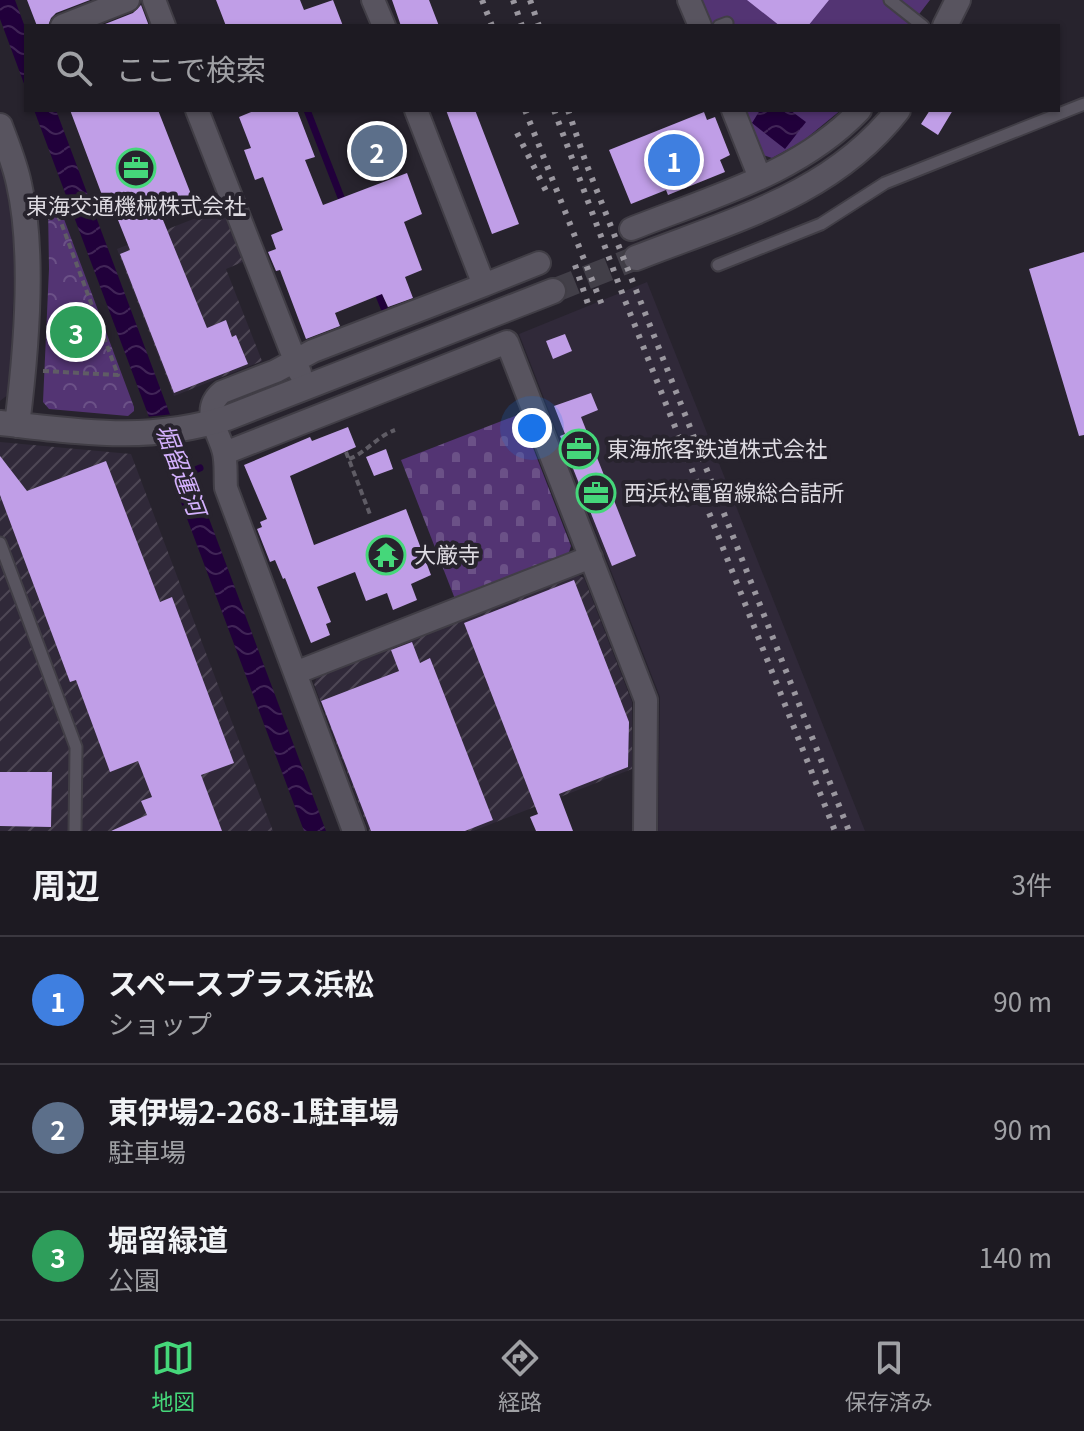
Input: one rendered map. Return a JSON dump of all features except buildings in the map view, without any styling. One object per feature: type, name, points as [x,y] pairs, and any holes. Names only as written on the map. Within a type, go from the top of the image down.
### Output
[{"type":"street","points":[[67,24],[128,0]]},
{"type":"street","points":[[154,0],[163,24]]},
{"type":"street","points":[[373,0],[383,24]]},
{"type":"street","points":[[689,0],[699,24]]},
{"type":"street","points":[[946,24],[958,0]]},
{"type":"street","points":[[198,112],[305,388]]},
{"type":"street","points":[[417,112],[484,285]]},
{"type":"street","points":[[734,112],[760,178]]},
{"type":"street","points":[[631,229],[760,178],[811,153],[858,112]]},
{"type":"street","points":[[636,258],[810,187],[857,154],[896,112]]},
{"type":"street","points":[[0,126],[19,185],[27,241],[22,372],[9,424],[119,435],[185,429],[213,422],[305,388],[553,291]]},
{"type":"street","points":[[354,831],[226,488],[225,453],[213,422],[212,405],[222,392],[539,263]]},
{"type":"street","points":[[225,453],[507,342],[646,700],[645,831]]},
{"type":"street","points":[[295,673],[591,557]]},
{"type":"lane","points":[[890,0],[920,24]]},
{"type":"lane","points":[[718,265],[821,224],[885,183],[1084,104]]},
{"type":"lane","points":[[0,543],[76,747],[75,831]]},
{"type":"path","points":[[40,371],[118,375],[59,217],[42,219]]},
{"type":"path","points":[[349,459],[365,453],[381,436],[395,430]]},
{"type":"path","points":[[346,452],[371,517]]},
{"type":"shaded area","points":[[0,160],[12,214],[15,249],[10,386],[9,394],[0,401]]},
{"type":"shaded area","points":[[224,207],[245,261],[226,269],[262,361],[174,396],[117,249]]},
{"type":"shaded area","points":[[647,282],[865,831],[658,831],[660,697],[519,334]]},
{"type":"shaded area","points":[[0,442],[131,454],[273,831],[0,831]]},
{"type":"shaded area","points":[[575,574],[584,578],[632,702],[632,769],[473,831],[369,831],[314,684],[318,675]]},
{"type":"green space","points":[[702,0],[930,0],[912,24],[711,24]]},
{"type":"green space","points":[[746,112],[839,112],[803,141],[772,158],[763,155]]},
{"type":"green space","points":[[48,207],[61,211],[134,407],[128,416],[49,409],[43,402],[49,269]]},
{"type":"green space","points":[[520,414],[571,546],[568,555],[455,599],[401,460]]},
{"type":"water","points":[[0,0],[15,0],[24,25],[24,84],[0,19]]},
{"type":"water","name":"堀留運河","points":[[35,112],[57,112],[326,831],[304,831]]},
{"type":"water","points":[[759,112],[793,112],[806,122],[785,149],[752,123]]},
{"type":"pier","points":[[174,414],[186,447],[157,451],[145,417]]},
{"type":"waterway","points":[[308,112],[344,205]]},
{"type":"waterway","points":[[376,288],[384,308]]},
{"type":"waterway","name":"堀留運河","points":[[183,475],[200,468]]},
{"type":"tunnel","points":[[553,291],[636,258]]},
{"type":"railway","points":[[482,0],[491,24]]},
{"type":"railway","points":[[513,0],[521,24]]},
{"type":"railway","points":[[530,0],[538,24]]},
{"type":"railway","points":[[526,112],[602,305]]},
{"type":"railway","points":[[555,112],[624,298],[835,831]]},
{"type":"railway","points":[[569,112],[849,831]]},
{"type":"railway","points":[[517,133],[546,191]]},
{"type":"railway","points":[[575,265],[590,310]]},
{"type":"place","name":"東伊場2-268-1駐車場","points":[[377,151]]},
{"type":"place","name":"スペースプラス浜松","points":[[674,160]]},
{"type":"place","name":"東海交通機械株式会社","points":[[136,168]]},
{"type":"place","name":"堀留緑道","points":[[76,332]]},
{"type":"place","name":"東海旅客鉄道株式会社","points":[[579,449]]},
{"type":"place","name":"西浜松電留線総合詰所","points":[[596,493]]},
{"type":"place","name":"大厳寺","points":[[386,555]]}]
